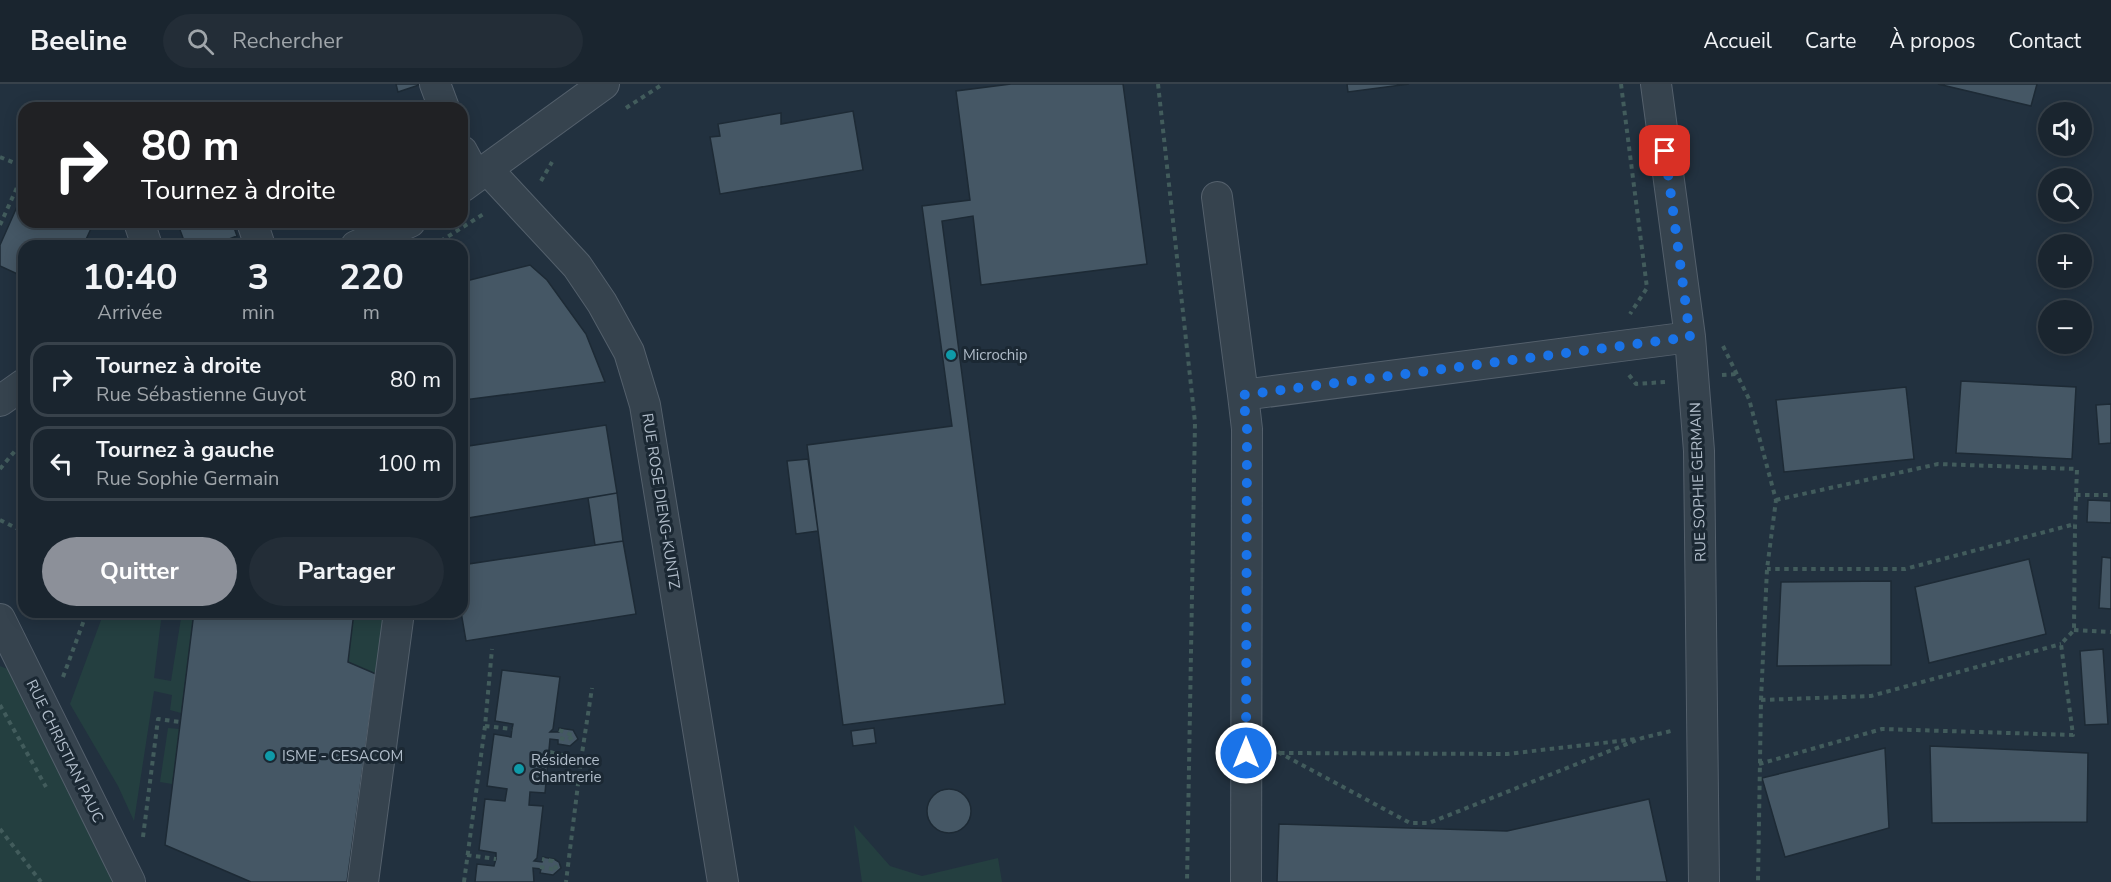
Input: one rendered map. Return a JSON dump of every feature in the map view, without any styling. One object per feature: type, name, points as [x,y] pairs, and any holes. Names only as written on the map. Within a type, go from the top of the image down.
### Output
[{"type":"street","points":[[435,84],[442,102]]},
{"type":"street","points":[[475,178],[604,84]]},
{"type":"street","name":"RUE SOPHIE GERMAIN","points":[[1656,84],[1704,337],[1699,451],[1704,882]]},
{"type":"street","name":"RUE ROSE DIENG-KUNTZ","points":[[468,163],[475,178],[577,266],[602,303],[629,352],[645,405],[723,882]]},
{"type":"street","points":[[1217,197],[1247,429],[1246,882]]},
{"type":"street","points":[[376,240],[399,233]]},
{"type":"street","points":[[1243,395],[1704,337]]},
{"type":"street","points":[[0,401],[18,388]]},
{"type":"street","points":[[363,882],[398,618]]},
{"type":"street","name":"RUE CHRISTIAN PAUC","points":[[0,619],[130,882]]},
{"type":"path","points":[[623,110],[663,84]]},
{"type":"path","points":[[1158,84],[1195,422],[1188,882]]},
{"type":"path","points":[[1622,84],[1647,288],[1620,328],[1622,346],[1629,375],[1636,384],[1665,382],[1666,393]]},
{"type":"path","points":[[0,157],[18,164]]},
{"type":"path","points":[[539,189],[541,177],[556,159]]},
{"type":"path","points":[[0,225],[18,185]]},
{"type":"path","points":[[468,224],[482,217],[490,219]]},
{"type":"path","points":[[443,240],[462,228]]},
{"type":"path","points":[[1704,337],[1749,399],[1776,500],[1767,570],[1759,764],[1758,882]]},
{"type":"path","points":[[0,469],[18,447]]},
{"type":"path","points":[[1761,700],[1871,696],[2061,644],[2074,630],[2077,469],[1938,464],[1776,500]]},
{"type":"path","points":[[2076,495],[2111,495]]},
{"type":"path","points":[[0,520],[18,529]]},
{"type":"path","points":[[1767,570],[1905,568],[2075,524]]},
{"type":"path","points":[[48,717],[85,618]]},
{"type":"path","points":[[2074,630],[2111,632]]},
{"type":"path","points":[[1759,764],[1882,729],[2073,735],[2061,644]]},
{"type":"path","points":[[464,882],[485,726],[492,649]]},
{"type":"path","points":[[566,882],[592,688]]},
{"type":"path","points":[[143,839],[158,719],[180,722]]},
{"type":"path","points":[[485,726],[512,729]]},
{"type":"path","points":[[559,730],[574,736],[568,740],[560,738]]},
{"type":"path","points":[[1246,753],[1507,754],[1642,738],[1674,731]]},
{"type":"path","points":[[1278,753],[1410,823],[1429,823],[1642,738]]},
{"type":"path","points":[[550,752],[581,760]]},
{"type":"path","points":[[0,829],[41,882]]},
{"type":"path","points":[[467,855],[496,859]]},
{"type":"path","points":[[540,867],[557,870],[553,861],[542,859]]},
{"type":"green space","points":[[102,618],[161,618],[154,678],[171,681],[181,618],[193,618],[181,713],[170,710],[172,695],[154,691],[134,821],[118,786],[70,704]]},
{"type":"green space","points":[[353,618],[383,618],[376,674],[348,662]]},
{"type":"green space","points":[[0,666],[10,670],[114,882],[0,882]]},
{"type":"green space","points":[[168,728],[180,729],[172,784],[160,782]]},
{"type":"green space","points":[[854,825],[890,866],[922,876],[998,858],[1002,882],[862,882]]},
{"type":"building","points":[[396,84],[418,84],[419,85],[398,92]]},
{"type":"building","name":"Microchip","points":[[1011,84],[1123,84],[1147,264],[981,285],[973,216],[942,221],[1005,704],[843,725],[807,445],[952,426],[922,206],[970,200],[956,91]]},
{"type":"building","points":[[1347,84],[1409,84],[1348,92]]},
{"type":"building","points":[[1938,84],[2037,84],[2031,106]]},
{"type":"building","points":[[853,111],[863,170],[720,194],[710,137],[720,136],[718,124],[781,113],[781,124]]},
{"type":"building","points":[[18,204],[18,228],[91,228],[86,240],[18,240],[18,274],[0,266],[0,245]]},
{"type":"building","points":[[179,228],[234,228],[237,236],[227,240],[184,240]]},
{"type":"building","points":[[530,265],[547,280],[586,334],[605,382],[468,399],[468,280]]},
{"type":"building","points":[[1961,381],[2076,387],[2072,459],[1956,453]]},
{"type":"building","points":[[1906,387],[1914,459],[1784,472],[1776,400]]},
{"type":"building","points":[[2111,404],[2111,443],[2099,444],[2096,405]]},
{"type":"building","points":[[606,425],[617,493],[468,518],[468,446]]},
{"type":"building","points":[[808,459],[818,531],[796,534],[787,461]]},
{"type":"building","points":[[617,493],[623,541],[595,545],[588,498]]},
{"type":"building","points":[[2088,500],[2111,501],[2111,523],[2087,522]]},
{"type":"building","points":[[623,541],[636,614],[466,641],[462,618],[468,618],[468,564]]},
{"type":"building","points":[[2102,557],[2111,558],[2111,609],[2099,608]]},
{"type":"building","points":[[2029,559],[2046,634],[1929,663],[1915,587]]},
{"type":"building","points":[[1891,581],[1891,665],[1777,666],[1781,582]]},
{"type":"building","name":"ISME - CESACOM","points":[[193,618],[353,618],[348,662],[376,674],[347,882],[251,882],[165,845]]},
{"type":"building","points":[[2103,649],[2108,724],[2085,725],[2080,651]]},
{"type":"building","name":"Résidence Chantrerie","points":[[502,670],[560,677],[553,729],[550,732],[559,732],[559,728],[573,730],[578,739],[570,746],[558,744],[558,740],[550,739],[545,793],[530,792],[529,805],[543,806],[537,858],[534,861],[542,862],[543,857],[554,859],[559,862],[561,868],[553,875],[540,873],[541,869],[533,868],[534,882],[475,882],[477,864],[494,866],[496,859],[496,853],[479,850],[485,799],[505,801],[507,789],[487,786],[494,734],[511,737],[513,724],[495,721]]},
{"type":"building","points":[[874,728],[876,743],[853,746],[851,731]]},
{"type":"building","points":[[1930,746],[2088,753],[2087,822],[1932,823]]},
{"type":"building","points":[[1885,748],[1889,828],[1785,857],[1762,778]]},
{"type":"building","points":[[949,789],[958,790],[965,795],[970,802],[970,820],[965,827],[958,832],[949,833],[940,832],[933,827],[928,820],[927,811],[928,802],[933,795],[940,790]]},
{"type":"building","points":[[1649,799],[1667,882],[1277,882],[1279,824],[1507,831]]},
{"type":"place","name":"Microchip","points":[[951,355]]},
{"type":"place","name":"ISME - CESACOM","points":[[270,756]]},
{"type":"place","name":"Résidence Chantrerie","points":[[519,769]]},
{"type":"route","points":[[1246,753],[1247,429],[1243,395],[1690,337],[1665,151]]}]
